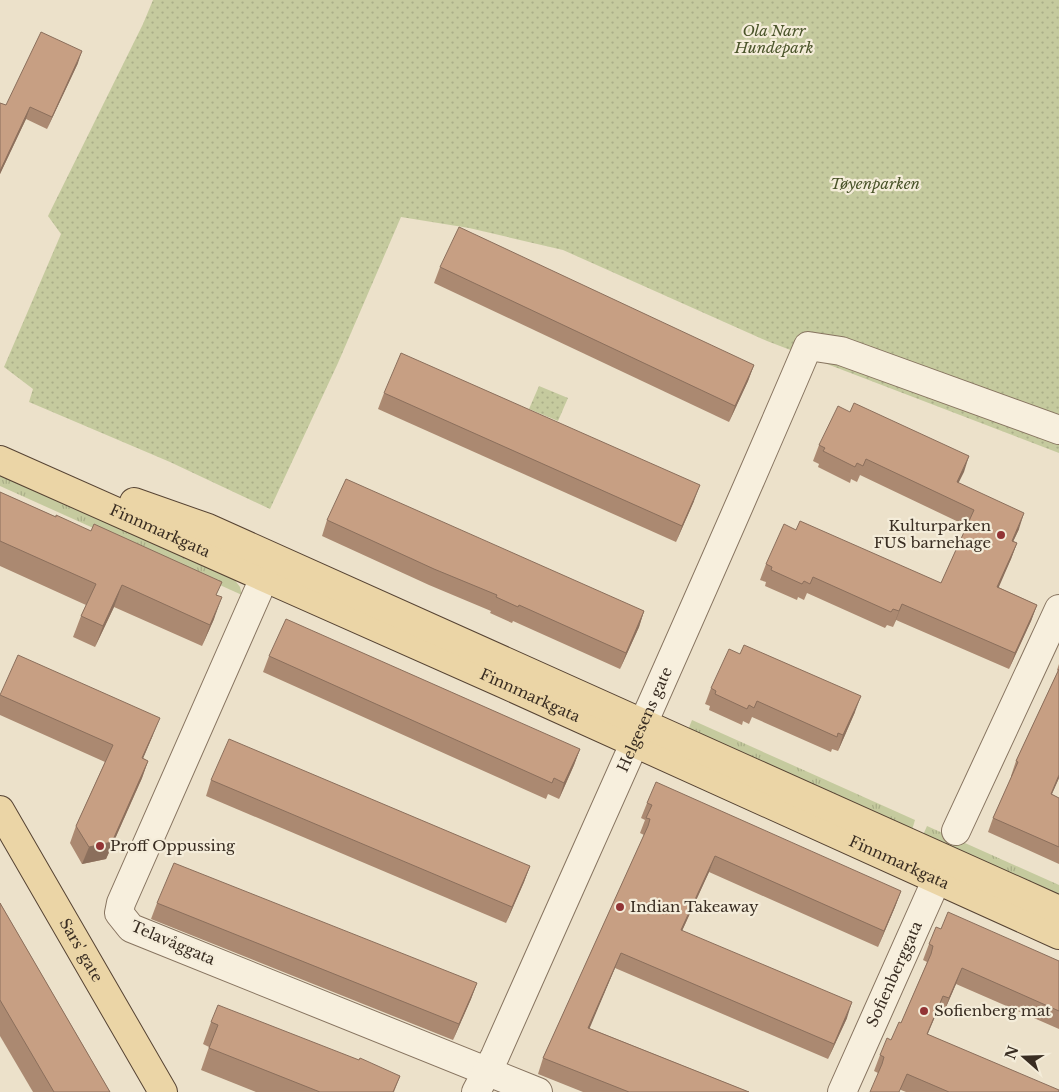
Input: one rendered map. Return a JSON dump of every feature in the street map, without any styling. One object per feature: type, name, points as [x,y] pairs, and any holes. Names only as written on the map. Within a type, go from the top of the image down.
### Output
[{"type":"main road","name":"Finnmarkgata","points":[[0,440],[138,504],[208,528],[638,733],[936,881],[1059,935]]},
{"type":"main road","name":"Finnmarkgata","points":[[0,460],[264,578],[958,865],[1059,910]]},
{"type":"main road","name":"Sars' gate","points":[[0,810],[163,1092]]},
{"type":"street","name":"Helgesens gate","points":[[481,1082],[712,572],[808,346],[841,351],[1059,430]]},
{"type":"street","name":"Telavåggata","points":[[264,578],[121,903],[119,913],[131,928],[481,1082]]},
{"type":"street","points":[[956,831],[1059,609]]},
{"type":"street","name":"Sofienberggata","points":[[842,1092],[936,881],[945,872],[958,865]]},
{"type":"street","points":[[481,1082],[538,1092]]},
{"type":"green space","name":"Tøyenparken","points":[[153,0],[1059,0],[1059,453],[767,341],[563,250],[469,228],[401,217],[338,363],[270,509],[170,462],[29,402],[33,389],[4,367],[61,234],[48,216]]},
{"type":"green space","points":[[539,386],[568,398],[558,421],[529,409]]},
{"type":"green space","points":[[0,474],[234,579],[240,587],[242,595],[0,486]]},
{"type":"green space","points":[[692,720],[915,820],[912,830],[688,730]]},
{"type":"green space","points":[[927,826],[1059,885],[1059,896],[923,835]]},
{"type":"building","points":[[41,32],[82,51],[52,117],[30,107],[0,171],[0,103],[6,105]]},
{"type":"building","points":[[459,227],[754,365],[735,406],[440,267]]},
{"type":"building","points":[[401,353],[700,485],[682,526],[384,393]]},
{"type":"building","points":[[854,403],[969,456],[957,482],[1024,513],[1012,541],[1017,543],[997,587],[1037,605],[1015,653],[902,604],[899,611],[893,609],[891,612],[813,577],[810,584],[804,581],[802,584],[771,570],[772,567],[766,564],[784,524],[796,530],[800,521],[941,583],[974,510],[866,459],[863,466],[857,463],[855,467],[823,451],[825,448],[819,445],[838,406],[850,412]]},
{"type":"building","points":[[346,479],[644,611],[626,653],[519,605],[518,607],[496,597],[497,595],[434,569],[327,520]]},
{"type":"building","points":[[0,492],[91,531],[94,524],[222,582],[216,595],[222,597],[210,625],[122,585],[103,626],[81,616],[96,584],[0,541]]},
{"type":"building","points":[[286,619],[580,749],[564,783],[554,778],[552,783],[269,656]]},
{"type":"building","points":[[744,645],[861,696],[843,735],[838,733],[837,737],[757,701],[754,708],[749,705],[747,709],[715,694],[716,691],[711,688],[729,649],[740,654]]},
{"type":"building","points":[[18,655],[160,718],[142,758],[148,761],[112,842],[89,847],[76,826],[113,745],[0,695]]},
{"type":"building","points":[[1059,669],[1059,775],[1051,794],[1059,798],[1059,847],[993,818],[1018,762],[1016,761]]},
{"type":"building","points":[[229,739],[530,866],[512,907],[211,780]]},
{"type":"building","points":[[656,782],[901,891],[884,931],[715,856],[681,930],[852,1002],[834,1044],[621,953],[588,1028],[749,1092],[629,1092],[543,1058],[648,826],[650,819],[646,818],[652,805],[647,803]]},
{"type":"building","points":[[174,863],[477,983],[459,1024],[157,903]]},
{"type":"building","points":[[0,903],[110,1092],[54,1092],[0,1000]]},
{"type":"building","points":[[948,912],[1059,961],[1059,1011],[962,968],[949,998],[943,996],[927,1034],[1059,1090],[1059,1092],[949,1092],[907,1074],[899,1092],[870,1092],[882,1064],[884,1057],[880,1055],[887,1038],[891,1040],[899,1022],[901,1023],[931,954],[933,946],[929,944],[936,927],[941,929]]},
{"type":"building","points":[[218,1005],[359,1060],[360,1058],[400,1076],[393,1092],[320,1092],[209,1048],[218,1025],[211,1022]]},
{"type":"place","name":"Kulturparken FUS barnehage","points":[[1001,535]]},
{"type":"place","name":"Proff Oppussing","points":[[100,846]]},
{"type":"place","name":"Indian Takeaway","points":[[620,907]]},
{"type":"place","name":"Sofienberg mat","points":[[924,1011]]},
{"type":"park label","name":"Ola Narr Hundepark","points":[[774,40]]}]
